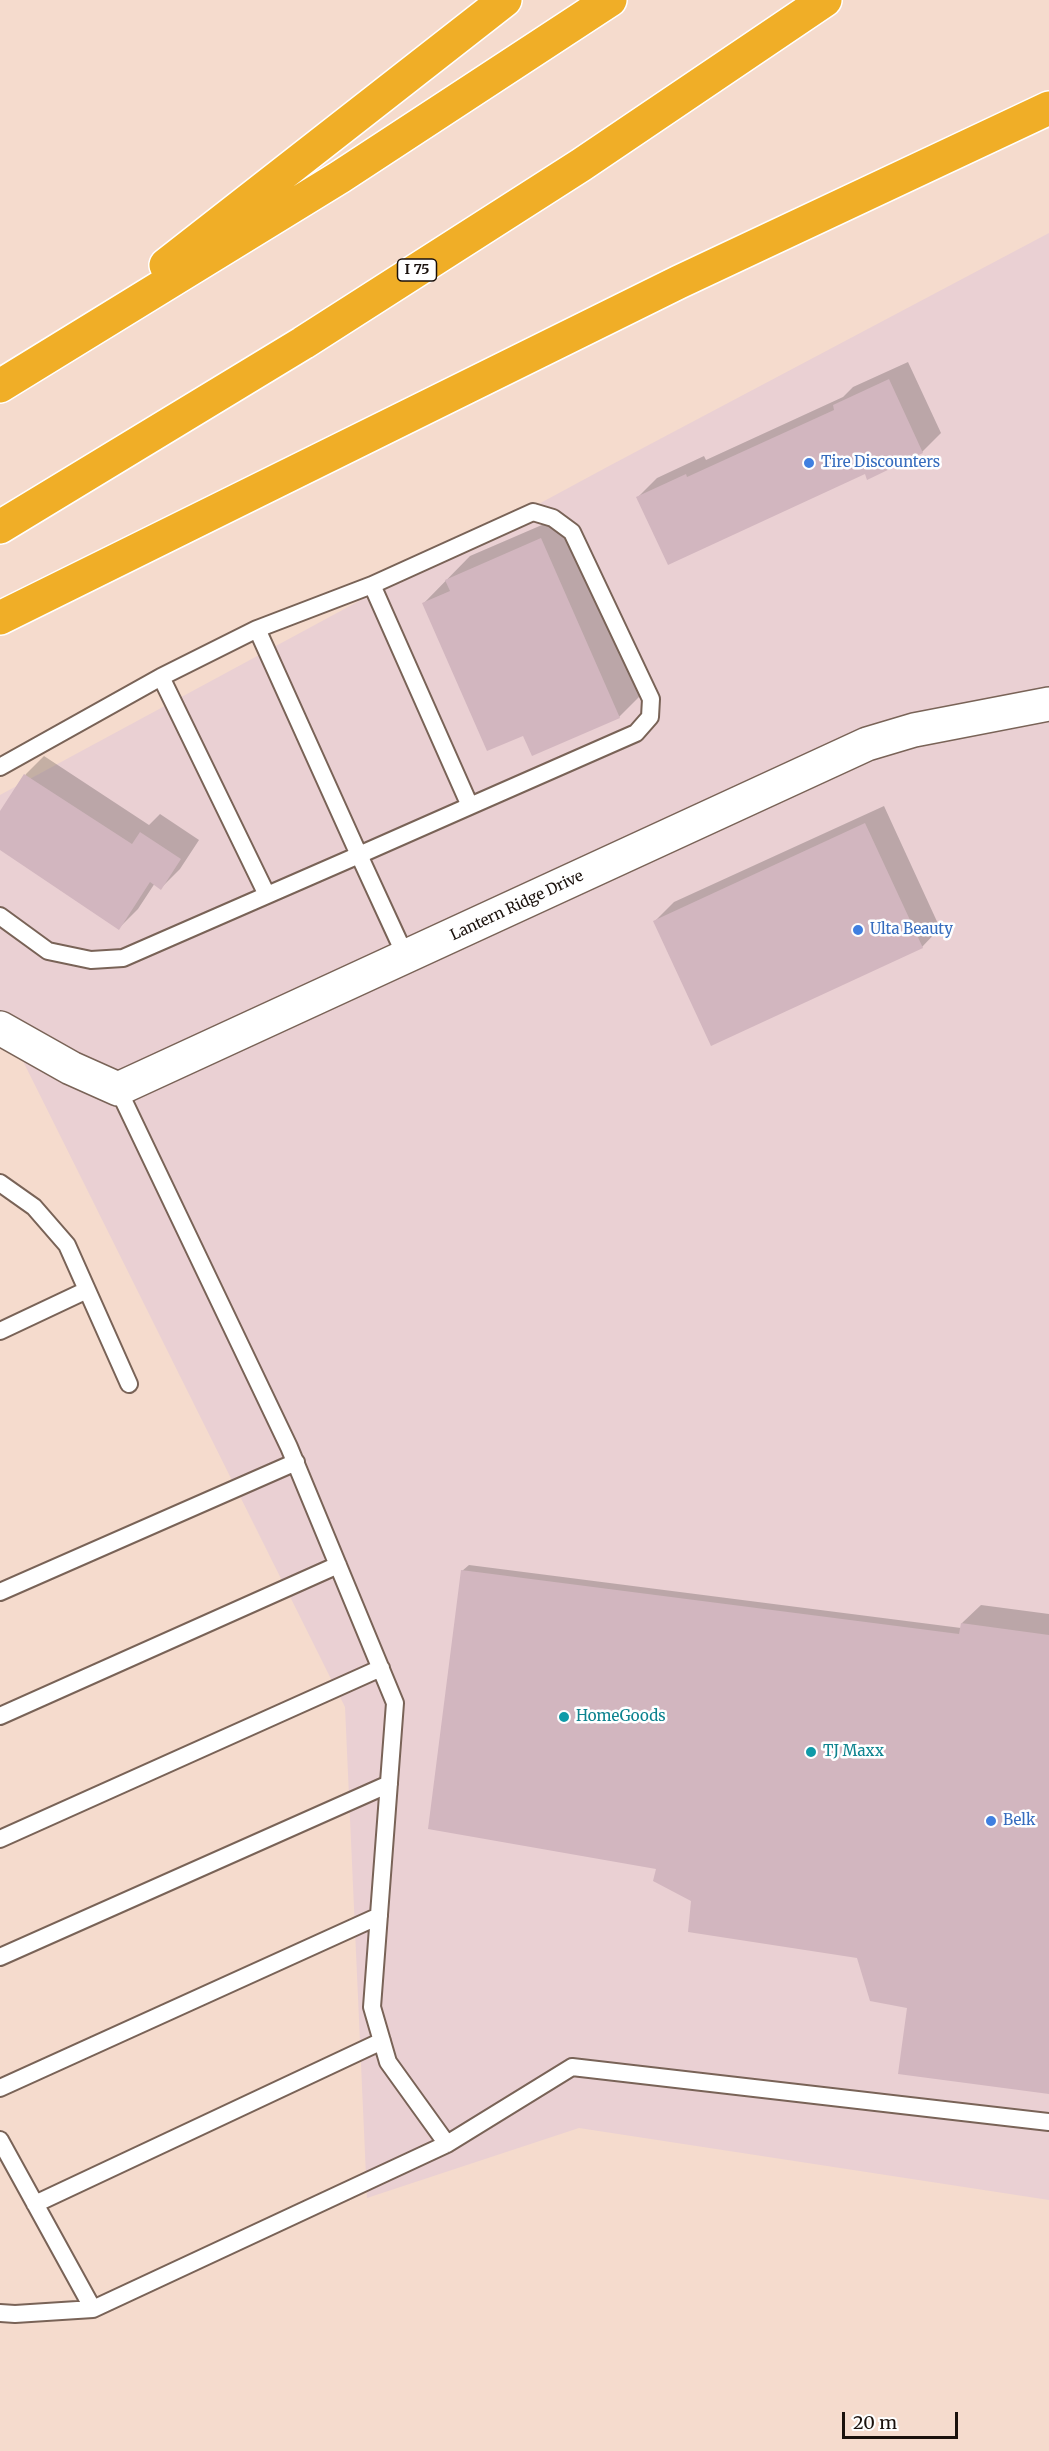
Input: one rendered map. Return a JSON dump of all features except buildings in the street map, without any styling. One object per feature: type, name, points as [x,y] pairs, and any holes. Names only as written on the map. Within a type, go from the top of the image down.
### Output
[{"type":"highway","points":[[45,359],[505,0]]},
{"type":"highway","points":[[0,386],[340,177],[610,0]]},
{"type":"highway","name":"I 75","points":[[0,527],[353,311],[581,165],[825,0]]},
{"type":"highway","points":[[0,618],[679,282],[1049,108]]},
{"type":"street","name":"Lantern Ridge Drive","points":[[118,1089],[867,744],[914,730],[1049,704]]},
{"type":"street","points":[[0,1028],[71,1068],[118,1089]]},
{"type":"lane","points":[[0,767],[161,677],[257,629],[372,585],[533,512],[553,518],[572,532],[651,699],[650,717],[636,733],[123,958],[91,960],[48,951],[0,916]]},
{"type":"lane","points":[[372,585],[470,806]]},
{"type":"lane","points":[[257,629],[406,957]]},
{"type":"lane","points":[[161,677],[267,895]]},
{"type":"lane","points":[[118,1089],[296,1462],[395,1703],[372,2007],[388,2062],[447,2144]]},
{"type":"lane","points":[[3,1189],[34,1208],[68,1245],[129,1384]]},
{"type":"lane","points":[[0,1331],[87,1290]]},
{"type":"lane","points":[[0,1592],[296,1462]]},
{"type":"lane","points":[[0,1716],[338,1565]]},
{"type":"lane","points":[[0,1839],[381,1668]]},
{"type":"lane","points":[[0,1957],[389,1784]]},
{"type":"lane","points":[[0,2088],[379,1916]]},
{"type":"lane","points":[[35,2204],[382,2041]]},
{"type":"lane","points":[[0,2313],[93,2309],[447,2144],[572,2067],[1049,2122]]},
{"type":"lane","points":[[0,2140],[93,2309]]},
{"type":"shaded area","points":[[1049,233],[1049,2200],[579,2128],[367,2198],[345,1707],[0,1015],[0,795],[609,466]]},
{"type":"place","name":"Tire Discounters","points":[[809,463]]},
{"type":"place","name":"Ulta Beauty","points":[[858,930]]},
{"type":"place","name":"HomeGoods","points":[[564,1717]]},
{"type":"place","name":"TJ Maxx","points":[[811,1752]]},
{"type":"place","name":"Belk","points":[[991,1821]]}]
